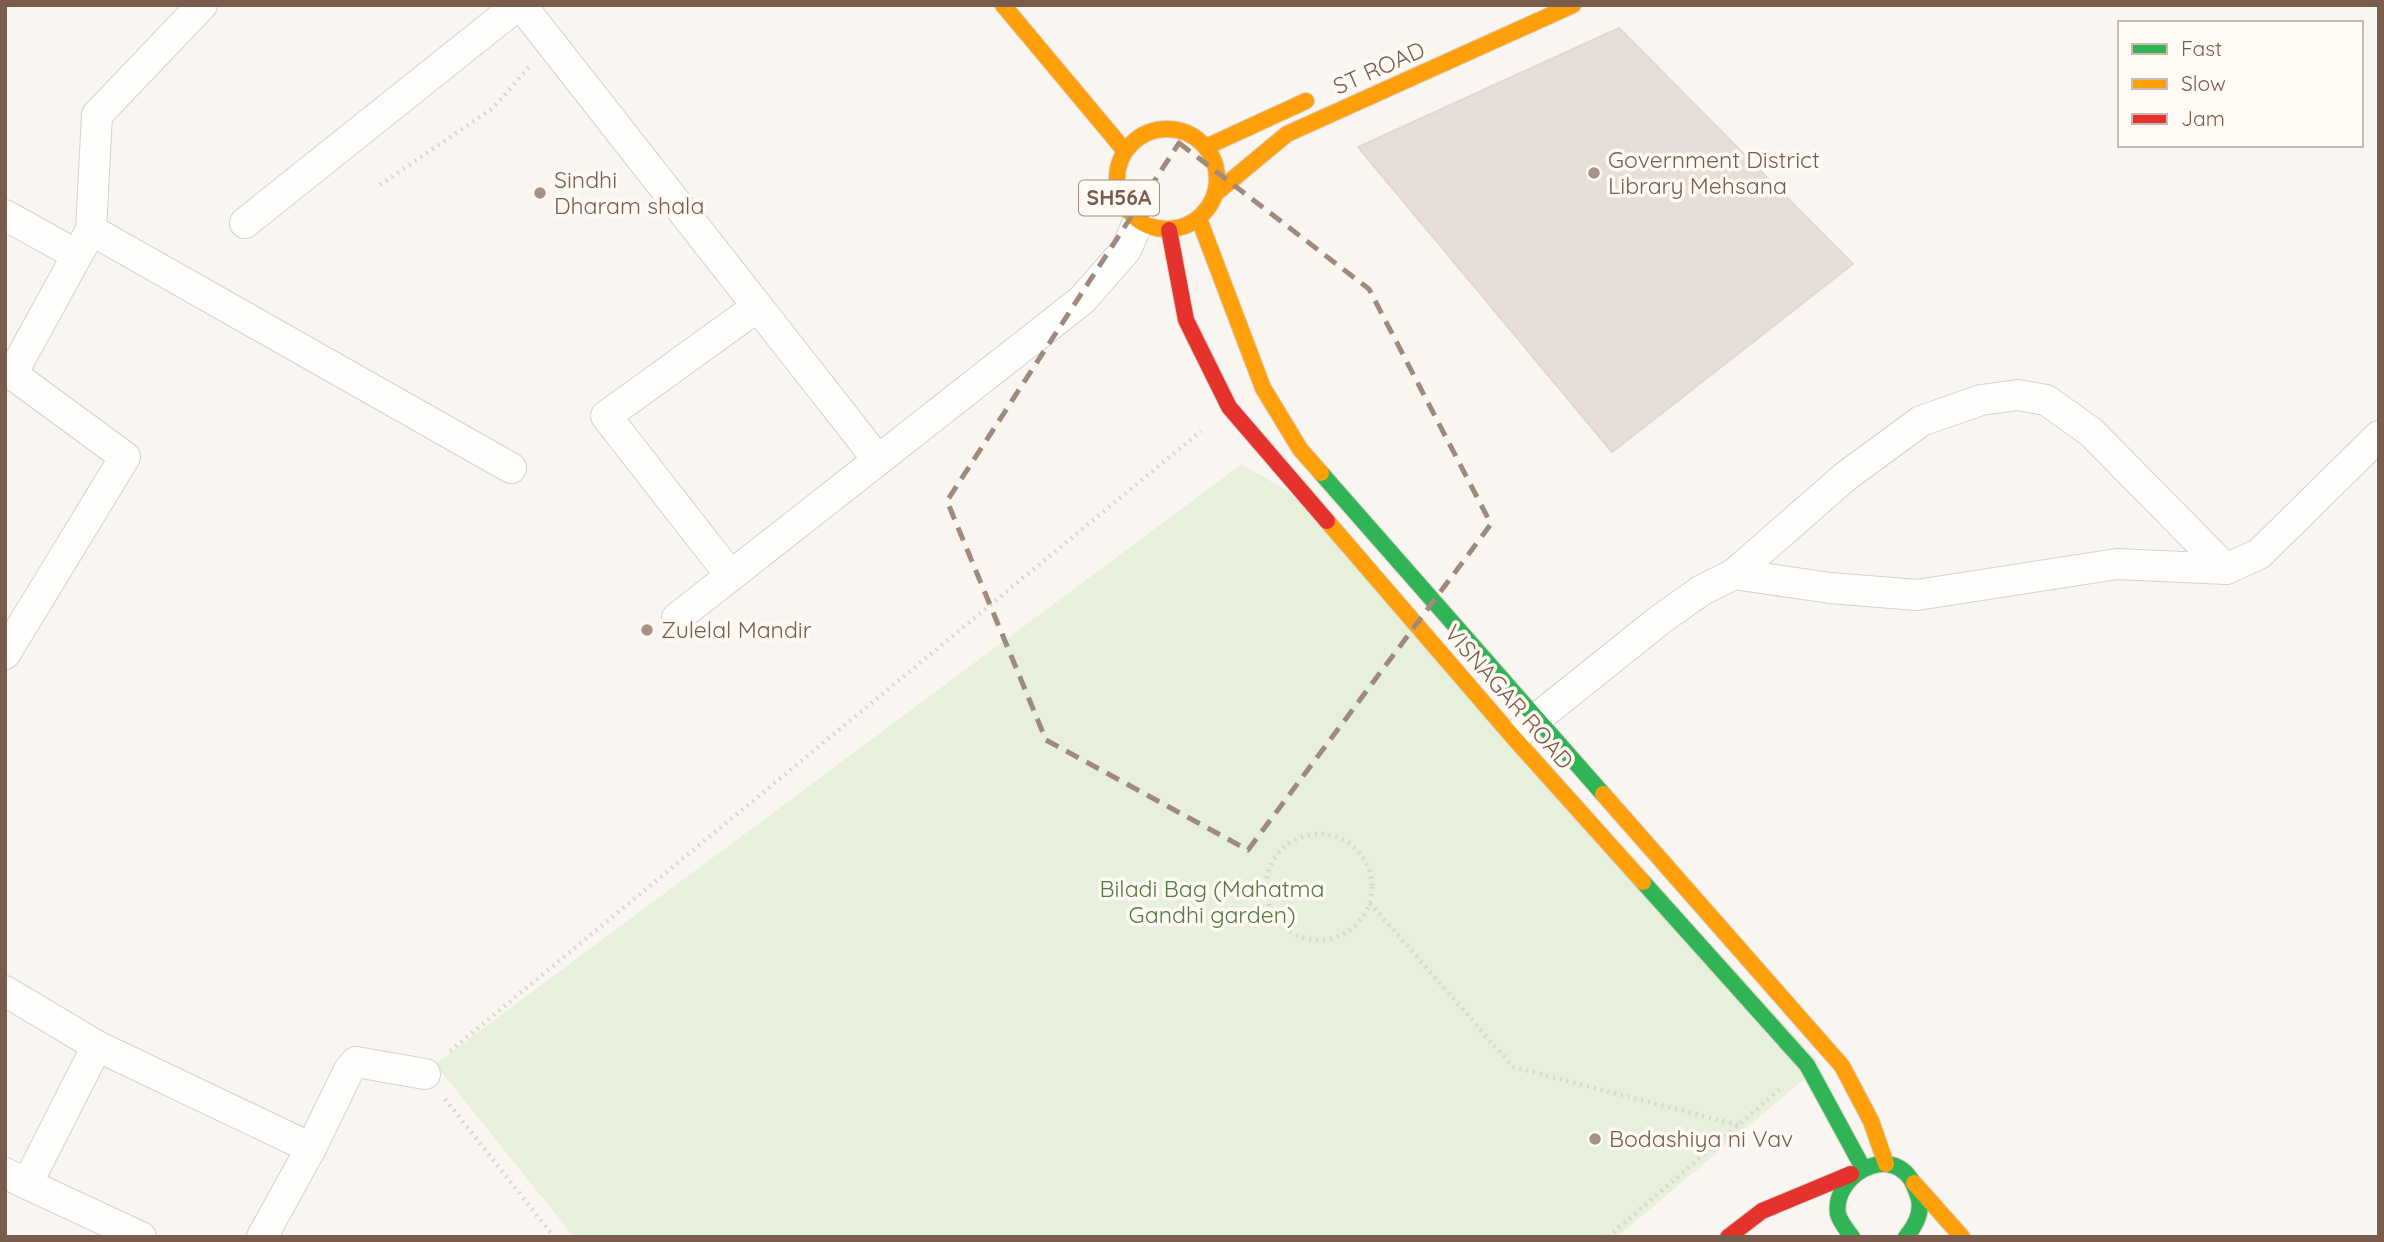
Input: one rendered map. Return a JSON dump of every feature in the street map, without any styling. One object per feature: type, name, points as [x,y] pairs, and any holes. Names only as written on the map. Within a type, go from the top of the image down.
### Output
[{"type":"main road","points":[[1003,5],[1125,151]]},
{"type":"main road","name":"ST ROAD","points":[[1216,193],[1287,134],[1573,5]]},
{"type":"main road","name":"ST ROAD","points":[[1206,147],[1318,96]]},
{"type":"main road","name":"SH56A","points":[[1199,219],[1185,227],[1169,230],[1153,228],[1139,222],[1127,211],[1119,197],[1116,181],[1125,151],[1136,139],[1150,132],[1180,130],[1195,136],[1206,147]]},
{"type":"main road","points":[[1206,147],[1214,161],[1218,177],[1216,193],[1209,208],[1199,219],[1263,388],[1300,449],[1842,1066],[1871,1121],[1886,1164]]},
{"type":"main road","name":"VISNAGAR ROAD","points":[[1169,230],[1186,320],[1229,407],[1513,737],[1807,1065],[1857,1171]]},
{"type":"main road","points":[[1728,1237],[1762,1211],[1857,1171],[1886,1164],[1897,1168],[1914,1183],[1962,1237]]},
{"type":"main road","points":[[1849,1236],[1839,1216],[1839,1194],[1857,1171]]},
{"type":"main road","points":[[1906,1237],[1920,1212],[1914,1183]]},
{"type":"street","points":[[5,654],[125,457],[9,378],[84,243],[97,115],[202,5]]},
{"type":"street","points":[[244,223],[520,5],[877,460]]},
{"type":"street","points":[[5,215],[84,243],[511,468]]},
{"type":"street","points":[[677,618],[1082,299],[1126,250],[1139,222]]},
{"type":"street","points":[[731,576],[606,416],[757,307]]},
{"type":"street","points":[[1513,737],[1661,619],[1702,590],[1734,574],[1846,476],[1920,421],[1980,400],[2018,396],[2046,400],[2091,432],[2225,569]]},
{"type":"street","points":[[1734,574],[1830,588],[1917,595],[2117,564],[2225,569],[2259,554],[2379,436]]},
{"type":"street","points":[[5,991],[97,1046],[311,1148]]},
{"type":"street","points":[[97,1046],[16,1178],[141,1237]]},
{"type":"street","points":[[262,1237],[311,1148],[349,1070],[356,1062],[425,1074]]},
{"type":"path","points":[[380,185],[493,108],[551,43]]},
{"type":"path","points":[[555,1237],[425,1074],[1229,407]]},
{"type":"path","points":[[1316,833],[1333,835],[1349,842],[1370,869],[1373,886],[1370,903],[1362,919],[1348,932],[1332,939],[1313,940],[1296,935],[1281,925],[1271,910],[1265,893],[1273,859],[1299,836],[1316,833]]},
{"type":"path","points":[[1370,903],[1513,1067],[1738,1125]]},
{"type":"path","points":[[1608,1237],[1807,1065]]},
{"type":"highlighted area","points":[[1179,143],[1369,289],[1491,524],[1248,850],[1046,740],[947,501]]},
{"type":"green space","name":"Biladi Bag (Mahatma Gandhi garden)","points":[[1242,464],[1314,507],[1821,1065],[1617,1237],[574,1237],[435,1064]]},
{"type":"building","points":[[1619,28],[1853,264],[1612,452],[1358,147]]},
{"type":"traffic: fast","points":[[1321,473],[1603,794]]},
{"type":"traffic: fast","points":[[1643,882],[1807,1065],[1863,1168]]},
{"type":"traffic: fast","points":[[1852,1237],[1838,1214],[1838,1201],[1843,1188],[1863,1170],[1888,1164],[1900,1168],[1910,1178],[1919,1199],[1918,1216],[1906,1237]]},
{"type":"traffic: slow","points":[[1003,5],[1125,151]]},
{"type":"traffic: slow","points":[[1216,193],[1287,134],[1573,5]]},
{"type":"traffic: slow","points":[[1206,147],[1306,101]]},
{"type":"traffic: slow","points":[[1167,129],[1186,132],[1203,143],[1214,160],[1217,179],[1214,198],[1203,215],[1186,226],[1167,229],[1148,226],[1131,215],[1120,198],[1117,179],[1120,160],[1131,143],[1148,132],[1167,129]]},
{"type":"traffic: slow","points":[[1199,219],[1263,388],[1300,449],[1321,473]]},
{"type":"traffic: slow","points":[[1327,521],[1513,737],[1643,882]]},
{"type":"traffic: slow","points":[[1603,794],[1842,1066],[1871,1121],[1886,1164]]},
{"type":"traffic: slow","points":[[1914,1183],[1962,1237]]},
{"type":"traffic: jam","points":[[1169,230],[1186,320],[1229,407],[1327,521]]},
{"type":"traffic: jam","points":[[1728,1237],[1762,1211],[1851,1174]]},
{"type":"place","name":"Government District Library Mehsana","points":[[1594,173]]},
{"type":"place","name":"Sindhi Dharam shala","points":[[540,193]]},
{"type":"place","name":"Zulelal Mandir","points":[[647,630]]},
{"type":"place","name":"Bodashiya ni Vav","points":[[1595,1139]]}]
